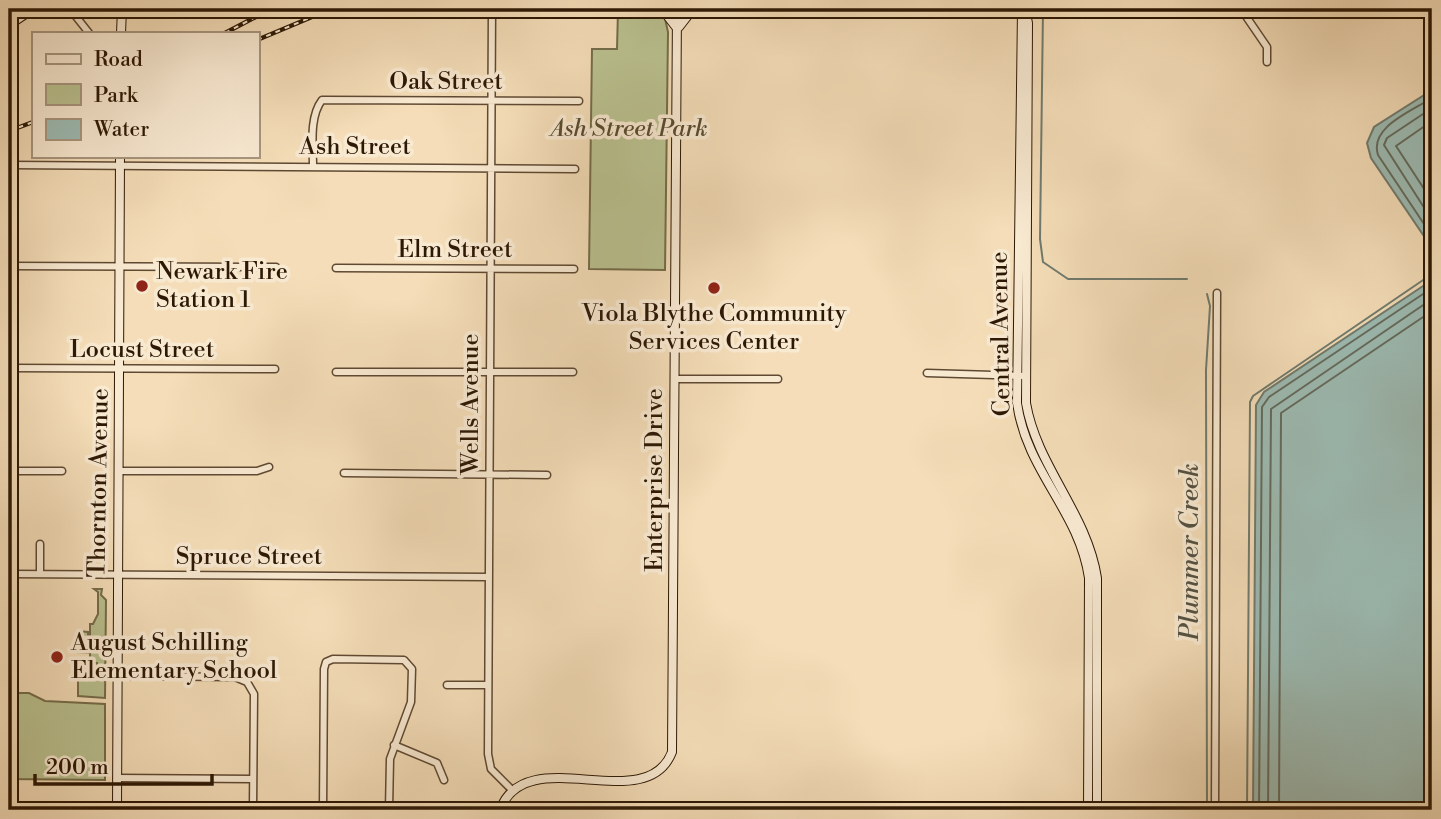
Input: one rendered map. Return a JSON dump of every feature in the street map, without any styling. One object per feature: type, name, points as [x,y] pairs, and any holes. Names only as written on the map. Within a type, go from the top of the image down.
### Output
[{"type":"street","points":[[9,25],[33,9]]},
{"type":"street","points":[[70,9],[88,32]]},
{"type":"street","points":[[121,9],[121,32]]},
{"type":"street","name":"Wells Avenue","points":[[492,9],[489,762],[496,776],[512,790]]},
{"type":"street","points":[[663,9],[677,30],[693,9]]},
{"type":"street","name":"Enterprise Drive","points":[[512,790],[524,782],[540,780],[640,780],[655,774],[668,761],[673,744],[677,9]]},
{"type":"street","name":"Central Avenue","points":[[1024,9],[1021,376],[1017,402],[1027,446],[1075,528],[1086,557],[1089,590],[1088,810]]},
{"type":"street","points":[[1241,9],[1267,47],[1267,62]]},
{"type":"street","name":"Oak Street","points":[[313,166],[317,108],[325,100],[579,102]]},
{"type":"street","name":"Thornton Avenue","points":[[117,810],[120,158]]},
{"type":"street","name":"Ash Street","points":[[9,165],[575,169]]},
{"type":"street","points":[[9,266],[276,267]]},
{"type":"street","name":"Elm Street","points":[[336,268],[574,269]]},
{"type":"street","points":[[1215,810],[1217,293]]},
{"type":"street","name":"Locust Street","points":[[9,368],[275,369]]},
{"type":"street","points":[[336,372],[572,372]]},
{"type":"street","points":[[927,373],[1021,376]]},
{"type":"street","name":"Central Avenue","points":[[1021,376],[1034,439],[1082,524],[1093,553],[1097,578],[1097,810]]},
{"type":"street","points":[[675,379],[778,379]]},
{"type":"street","points":[[119,471],[257,471],[269,467]]},
{"type":"street","points":[[9,471],[62,471]]},
{"type":"street","points":[[344,473],[547,475]]},
{"type":"street","points":[[40,544],[40,575]]},
{"type":"street","name":"Spruce Street","points":[[9,574],[489,577]]},
{"type":"street","points":[[323,810],[326,662],[333,659],[408,662],[412,668],[411,702],[394,745],[389,768],[389,810]]},
{"type":"street","points":[[118,676],[235,677],[247,682],[254,694],[253,810]]},
{"type":"street","points":[[447,685],[488,685]]},
{"type":"street","points":[[394,745],[432,759],[441,767],[444,780]]},
{"type":"street","points":[[117,778],[253,779]]},
{"type":"street","points":[[500,810],[512,790]]},
{"type":"green space","name":"Ash Street Park","points":[[618,10],[656,11],[664,14],[668,32],[665,270],[589,269],[592,49],[617,49]]},
{"type":"green space","points":[[94,589],[102,589],[101,595],[106,600],[105,698],[78,696],[78,674],[97,673],[97,663],[90,662],[90,624],[93,624],[98,614],[98,592]]},
{"type":"green space","points":[[77,631],[88,632],[88,653],[76,652]]},
{"type":"green space","points":[[9,693],[29,693],[45,701],[105,704],[105,780],[9,779]]},
{"type":"water","points":[[1432,90],[1432,248],[1371,158],[1367,143],[1374,127]]},
{"type":"water","points":[[1432,280],[1432,810],[1253,810],[1256,405],[1264,392]]},
{"type":"waterway","name":"Plummer Creek","points":[[1043,9],[1040,239],[1043,262],[1068,279],[1187,279]]},
{"type":"waterway","points":[[1247,810],[1250,402],[1253,396],[1432,274]]},
{"type":"waterway","name":"Plummer Creek","points":[[1207,294],[1210,306],[1206,370],[1207,810]]},
{"type":"railway","points":[[227,32],[271,9]]},
{"type":"railway","points":[[259,39],[331,9]]},
{"type":"railway","points":[[9,131],[32,122]]},
{"type":"place","name":"Newark Fire Station 1","points":[[142,286]]},
{"type":"place","name":"Viola Blythe Community Services Center","points":[[714,288]]},
{"type":"place","name":"August Schilling Elementary School","points":[[57,657]]}]
